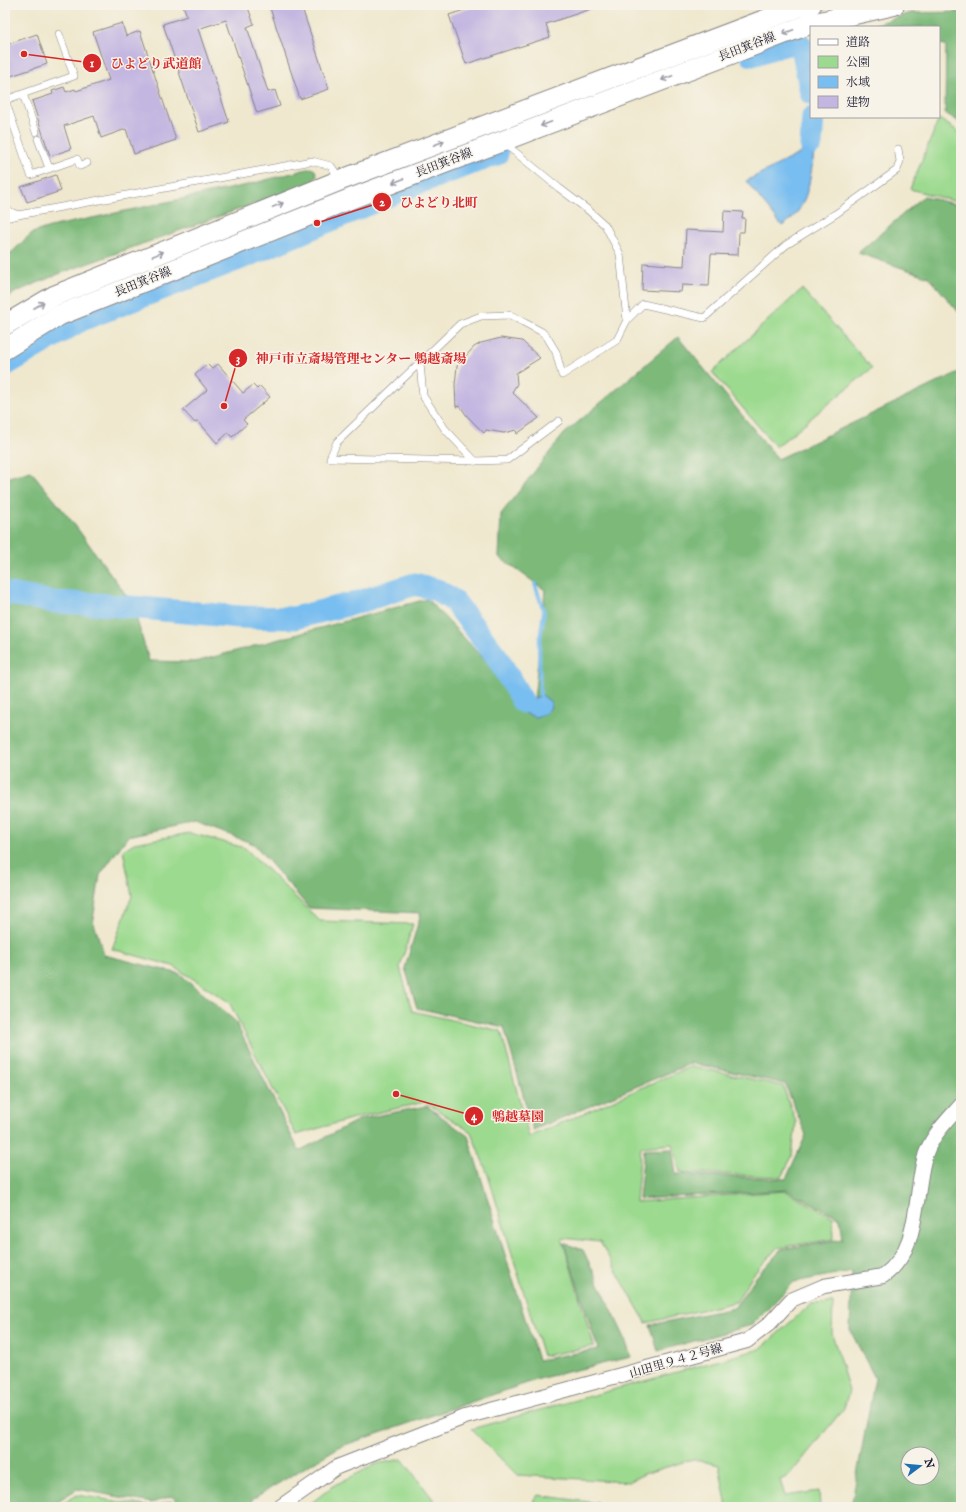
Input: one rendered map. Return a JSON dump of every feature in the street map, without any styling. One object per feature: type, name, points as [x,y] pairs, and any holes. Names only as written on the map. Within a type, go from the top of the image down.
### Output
[{"type":"street","name":"長田箕谷線","points":[[5,325],[54,296],[345,190],[502,141],[807,24],[894,5]]},
{"type":"street","name":"長田箕谷線","points":[[5,349],[60,315],[345,190],[803,6]]},
{"type":"street","name":"山田里９４２号線","points":[[280,1507],[337,1467],[465,1418],[747,1341],[768,1324],[791,1300],[824,1286],[883,1276],[892,1270],[907,1248],[917,1209],[924,1160],[934,1136],[961,1105]]},
{"type":"lane","points":[[59,34],[74,76],[5,100],[8,119],[31,175],[77,159],[80,166],[87,163]]},
{"type":"lane","points":[[23,94],[49,168]]},
{"type":"lane","points":[[502,141],[605,225],[620,254],[627,320]]},
{"type":"lane","points":[[559,421],[507,460],[475,461],[330,458],[338,442],[381,398],[460,324],[481,316],[510,315],[542,332],[547,337],[556,352],[562,375],[617,340],[627,320],[643,304],[704,318],[786,245],[837,213],[897,170],[900,160],[898,149]]},
{"type":"lane","points":[[5,218],[312,161],[331,166],[345,190]]},
{"type":"lane","points":[[5,207],[6,210],[18,215]]},
{"type":"lane","points":[[420,363],[424,396],[445,429],[475,461]]},
{"type":"green space","points":[[961,12],[961,123],[945,113],[946,45],[940,44],[940,26],[870,26],[911,13]]},
{"type":"green space","points":[[939,119],[961,133],[961,203],[910,189]]},
{"type":"green space","points":[[311,168],[315,170],[317,175],[313,182],[61,273],[16,292],[5,299],[5,256],[12,252],[32,233],[50,227],[247,185]]},
{"type":"green space","points":[[924,196],[961,206],[961,315],[929,277],[858,253]]},
{"type":"green space","points":[[802,289],[872,368],[776,447],[712,372]]},
{"type":"green space","points":[[678,337],[778,459],[961,371],[961,1507],[851,1507],[875,1378],[850,1330],[852,1271],[794,1282],[752,1325],[658,1351],[650,1325],[734,1308],[756,1277],[782,1249],[843,1239],[840,1218],[787,1190],[639,1199],[644,1150],[672,1149],[676,1174],[786,1179],[806,1135],[785,1084],[692,1063],[533,1130],[504,1027],[417,1008],[405,968],[421,913],[309,908],[254,844],[195,822],[128,836],[100,875],[93,920],[104,955],[180,974],[235,1021],[299,1151],[360,1119],[427,1106],[468,1136],[538,1360],[598,1349],[564,1243],[583,1250],[624,1336],[631,1357],[542,1378],[339,1447],[254,1498],[246,1507],[185,1507],[171,1496],[152,1503],[77,1489],[48,1507],[5,1507],[5,478],[31,471],[74,524],[132,603],[149,661],[195,662],[427,599],[533,710],[545,590],[499,557],[501,514],[564,434]]},
{"type":"green space","points":[[190,833],[245,848],[320,921],[413,924],[400,967],[412,1011],[501,1031],[529,1137],[692,1066],[783,1086],[796,1122],[792,1157],[781,1177],[680,1172],[673,1144],[641,1147],[636,1202],[786,1191],[833,1217],[834,1239],[777,1248],[752,1276],[736,1302],[646,1323],[600,1242],[562,1238],[594,1346],[543,1356],[488,1175],[471,1132],[425,1102],[354,1118],[296,1135],[229,1002],[173,966],[112,949],[132,896],[123,850],[134,843]]},
{"type":"green space","points":[[833,1303],[832,1333],[849,1391],[844,1408],[789,1476],[780,1480],[785,1496],[819,1491],[820,1507],[727,1507],[719,1465],[693,1459],[644,1474],[629,1482],[517,1475],[471,1429],[760,1349],[811,1304]]},
{"type":"green space","points":[[402,1459],[436,1503],[437,1507],[306,1507],[333,1486],[376,1464]]},
{"type":"green space","points":[[77,1495],[153,1507],[57,1507]]},
{"type":"green space","points":[[538,1495],[625,1507],[541,1507],[533,1501]]},
{"type":"green space","points":[[171,1501],[179,1507],[154,1507]]},
{"type":"water","points":[[807,144],[815,145],[808,188],[798,211],[782,226],[746,181],[799,154]]},
{"type":"water","points":[[542,695],[551,702],[549,711],[535,717],[524,713],[522,703]]},
{"type":"building","points":[[183,5],[247,5],[254,24],[247,27],[268,92],[275,90],[280,106],[257,113],[226,20],[198,29],[229,122],[199,132],[163,24],[187,16]]},
{"type":"building","points":[[269,5],[301,5],[329,89],[300,99]]},
{"type":"building","points":[[479,5],[597,5],[597,7],[546,24],[550,37],[466,64],[449,15]]},
{"type":"building","points":[[122,23],[126,36],[140,31],[176,140],[134,154],[126,129],[101,138],[94,116],[64,126],[71,149],[50,156],[32,101],[53,94],[52,91],[64,87],[66,92],[75,89],[76,91],[109,80],[93,32]]},
{"type":"building","points":[[37,34],[47,64],[8,77],[5,69],[5,45]]},
{"type":"building","points":[[56,175],[61,191],[27,202],[21,187]]},
{"type":"building","points":[[724,211],[743,212],[742,218],[745,218],[744,232],[739,232],[738,255],[711,254],[709,286],[682,285],[681,292],[642,290],[643,263],[684,266],[686,230],[723,232]]},
{"type":"building","points":[[501,338],[522,341],[540,358],[516,373],[517,384],[512,392],[539,418],[517,434],[516,430],[504,433],[486,430],[484,433],[467,416],[460,406],[456,407],[455,385],[457,366],[474,347],[481,343]]},
{"type":"building","points":[[207,364],[212,369],[218,364],[243,393],[253,385],[257,389],[260,386],[270,397],[243,420],[247,424],[232,437],[228,433],[217,443],[198,421],[195,423],[183,410],[207,390],[195,375]]},
{"type":"waterway","points":[[752,55],[796,42],[802,46],[810,88]]},
{"type":"waterway","points":[[811,144],[813,118]]},
{"type":"waterway","points":[[5,365],[81,320],[244,257],[421,182],[497,154]]},
{"type":"waterway","points":[[5,593],[53,602],[97,604],[240,617],[294,618],[359,602],[415,584],[437,590],[454,601],[497,657],[523,702]]},
{"type":"waterway","points":[[535,584],[544,612],[539,646],[540,695]]},
{"type":"place","name":"ひよどり武道館","points":[[24,54]]},
{"type":"place","name":"ひよどり北町","points":[[317,223]]},
{"type":"place","name":"神戸市立斎場管理センター 鵯越斎場","points":[[224,406]]},
{"type":"place","name":"鵯越墓園","points":[[396,1094]]}]
